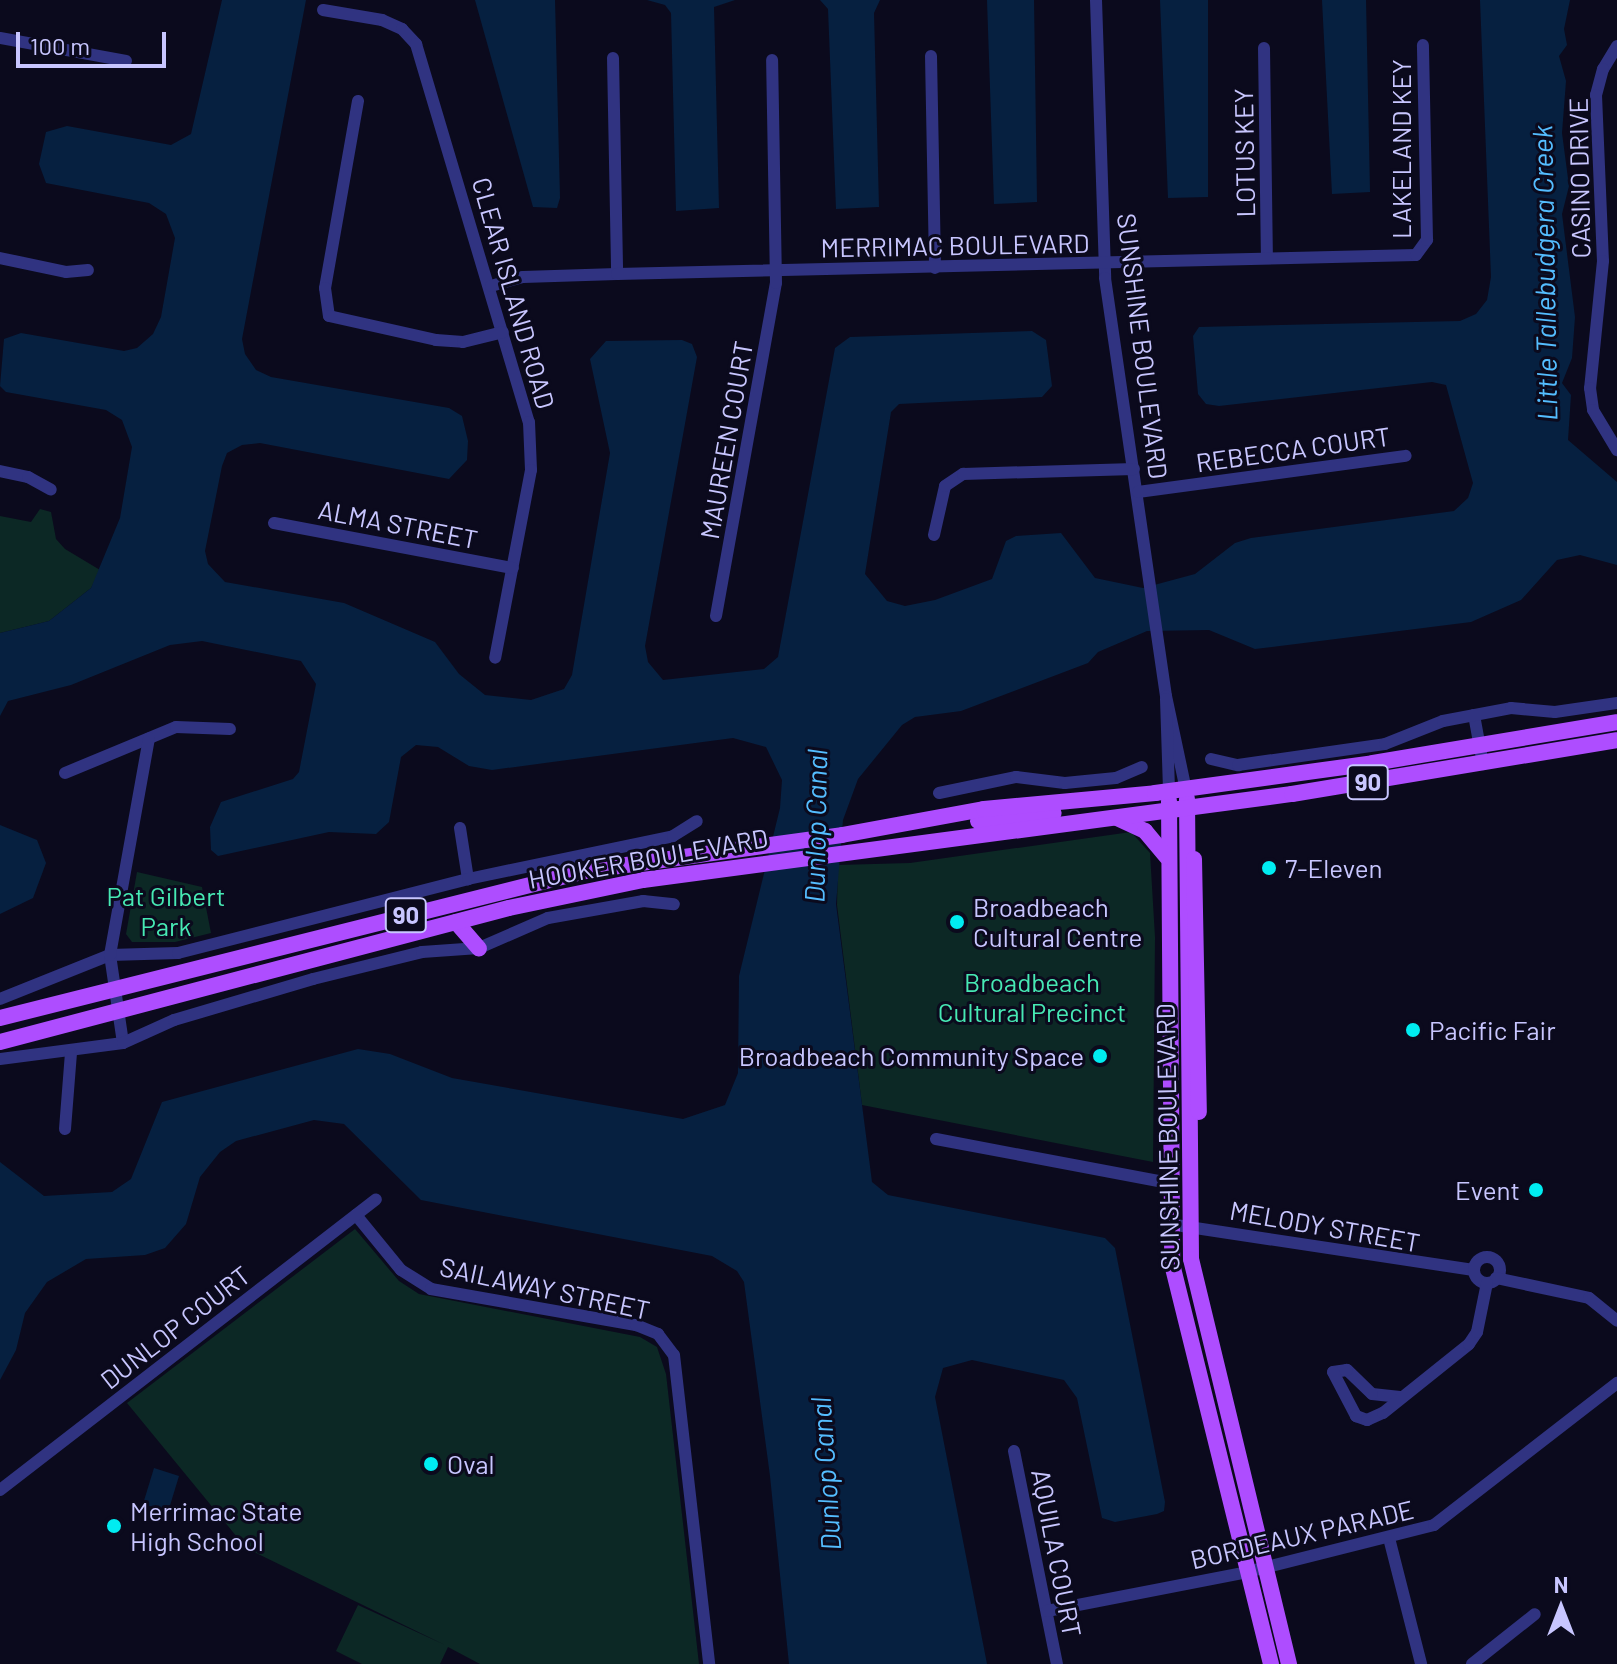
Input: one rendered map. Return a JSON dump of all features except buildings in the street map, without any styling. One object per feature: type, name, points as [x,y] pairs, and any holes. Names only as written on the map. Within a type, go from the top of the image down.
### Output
[{"type":"main road","name":"HOOKER BOULEVARD","points":[[0,1018],[563,876],[1169,810],[1181,796],[1617,722]]},
{"type":"main road","name":"HOOKER BOULEVARD","points":[[844,843],[931,819],[984,809],[1181,796],[1483,764],[1617,740]]},
{"type":"main road","name":"SUNSHINE BOULEVARD","points":[[1181,796],[1191,1226],[1198,1301],[1289,1664]]},
{"type":"main road","points":[[931,819],[960,823],[1136,808],[1164,820],[1186,841],[1198,880],[1199,1112],[1189,1156]]},
{"type":"main road","name":"SUNSHINE BOULEVARD","points":[[1169,810],[1169,1224],[1176,1286],[1271,1664]]},
{"type":"main road","points":[[1114,817],[1145,831],[1167,857]]},
{"type":"main road","name":"HOOKER BOULEVARD","points":[[0,1042],[484,915],[763,853]]},
{"type":"main road","points":[[479,948],[484,915]]},
{"type":"main road","points":[[456,922],[479,948]]},
{"type":"street","name":"SUNSHINE BOULEVARD","points":[[1096,0],[1103,263],[1181,796]]},
{"type":"street","name":"CLEAR ISLAND ROAD","points":[[323,10],[382,20],[402,29],[416,44],[491,286],[533,448],[495,658]]},
{"type":"street","points":[[0,38],[126,61]]},
{"type":"street","name":"LAKELAND KEY","points":[[1422,252],[1427,240],[1423,45]]},
{"type":"street","name":"CASINO DRIVE","points":[[1617,46],[1596,95],[1603,261],[1590,388],[1593,410],[1617,450]]},
{"type":"street","name":"LOTUS KEY","points":[[1264,48],[1267,258]]},
{"type":"street","points":[[931,56],[935,268]]},
{"type":"street","points":[[613,58],[617,274]]},
{"type":"street","name":"MAUREEN COURT","points":[[716,616],[776,271],[772,60]]},
{"type":"street","points":[[358,101],[325,288],[329,316],[436,340],[463,342],[503,332]]},
{"type":"street","name":"MERRIMAC BOULEVARD","points":[[491,286],[523,277],[935,268],[1422,252]]},
{"type":"street","points":[[0,258],[66,272],[88,270]]},
{"type":"street","name":"REBECCA COURT","points":[[1138,492],[1406,456]]},
{"type":"street","points":[[934,535],[945,486],[963,474],[1134,469]]},
{"type":"street","points":[[0,471],[28,477],[51,490]]},
{"type":"street","name":"ALMA STREET","points":[[274,523],[513,568]]},
{"type":"street","points":[[1211,759],[1238,765],[1385,744],[1474,715],[1617,703]]},
{"type":"street","points":[[1474,715],[1483,764]]},
{"type":"street","points":[[65,773],[176,727],[230,729]]},
{"type":"street","points":[[123,1043],[112,991],[110,955],[149,738]]},
{"type":"street","points":[[939,793],[981,781],[1016,777],[1072,783],[1116,778],[1142,767]]},
{"type":"street","points":[[981,781],[984,809]]},
{"type":"street","name":"HOOKER BOULEVARD","points":[[0,999],[110,955],[178,953],[468,879],[673,836],[697,821]]},
{"type":"street","points":[[460,828],[468,879]]},
{"type":"street","name":"HOOKER BOULEVARD","points":[[0,1059],[71,1053],[123,1043],[174,1020],[313,979],[422,952],[479,948],[548,918],[643,901],[674,904]]},
{"type":"street","points":[[65,1129],[71,1053]]},
{"type":"street","points":[[936,1139],[1169,1183]]},
{"type":"street","name":"DUNLOP COURT","points":[[0,1490],[376,1199]]},
{"type":"street","name":"SAILAWAY STREET","points":[[356,1215],[401,1270],[431,1289],[636,1325],[658,1334],[674,1355],[709,1664]]},
{"type":"street","name":"MELODY STREET","points":[[1169,1224],[1474,1270],[1480,1258],[1492,1258],[1499,1267],[1492,1280]]},
{"type":"street","points":[[1474,1270],[1492,1280],[1589,1298],[1617,1321]]},
{"type":"street","points":[[1400,1397],[1372,1394],[1347,1370],[1333,1372],[1356,1416],[1375,1417],[1469,1344],[1477,1332],[1492,1280]]},
{"type":"street","name":"BORDEAUX PARADE","points":[[1047,1611],[1247,1572],[1434,1525],[1617,1383]]},
{"type":"street","name":"AQUILA COURT","points":[[1014,1451],[1057,1664]]},
{"type":"street","points":[[1389,1538],[1421,1664]]},
{"type":"street","points":[[1472,1664],[1535,1614]]},
{"type":"green space","points":[[40,509],[51,512],[56,539],[65,549],[100,570],[91,588],[49,621],[0,633],[0,516],[31,522]]},
{"type":"green space","name":"Broadbeach Cultural Precinct","points":[[1131,832],[1150,853],[1155,937],[1153,1162],[862,1105],[837,905],[838,865],[910,863]]},
{"type":"green space","name":"Pat Gilbert Park","points":[[137,872],[202,887],[211,933],[175,942],[132,942],[126,934]]},
{"type":"green space","points":[[355,1229],[399,1281],[419,1294],[640,1337],[657,1347],[666,1374],[699,1664],[480,1664],[448,1647],[440,1664],[362,1664],[336,1651],[358,1605],[445,1645],[246,1548],[127,1403]]},
{"type":"water","points":[[222,0],[306,0],[242,339],[245,354],[256,370],[271,377],[449,408],[462,416],[468,441],[467,460],[449,479],[260,443],[242,445],[227,453],[222,466],[205,551],[208,564],[225,582],[344,603],[435,642],[459,674],[485,695],[531,700],[564,689],[572,675],[610,453],[590,359],[606,341],[682,340],[692,344],[697,357],[645,646],[648,662],[663,680],[764,669],[778,657],[835,348],[850,337],[1032,331],[1046,340],[1052,386],[1042,397],[899,404],[891,412],[865,574],[887,601],[905,606],[935,600],[992,579],[1006,541],[1016,536],[1061,533],[1095,578],[1143,588],[1195,574],[1235,543],[1251,538],[1454,511],[1468,498],[1473,483],[1446,385],[1432,382],[1219,406],[1206,404],[1198,394],[1193,336],[1199,327],[1460,321],[1476,314],[1487,300],[1491,277],[1480,0],[1570,0],[1564,29],[1567,45],[1559,56],[1566,81],[1562,133],[1569,186],[1562,214],[1575,317],[1572,358],[1562,383],[1571,395],[1568,440],[1617,482],[1617,565],[1580,555],[1557,560],[1521,600],[1471,622],[1255,649],[1209,630],[1147,631],[1098,652],[1088,663],[961,711],[915,717],[902,725],[858,779],[843,820],[836,904],[872,1182],[888,1195],[1105,1238],[1115,1248],[1165,1502],[1164,1511],[1157,1514],[1115,1522],[1102,1518],[1077,1398],[1064,1380],[972,1360],[943,1368],[935,1397],[987,1664],[789,1664],[770,1476],[744,1282],[737,1271],[712,1256],[421,1200],[344,1124],[314,1120],[236,1141],[220,1152],[200,1177],[186,1224],[165,1248],[145,1255],[86,1259],[47,1282],[25,1313],[16,1350],[0,1380],[0,1162],[44,1196],[112,1192],[131,1179],[162,1102],[358,1049],[390,1054],[452,1078],[683,1119],[725,1105],[738,1073],[739,976],[780,808],[782,780],[766,747],[733,738],[492,770],[469,766],[438,747],[416,745],[401,757],[389,822],[376,834],[329,832],[218,856],[211,850],[210,827],[221,802],[293,779],[299,772],[316,684],[301,661],[202,641],[170,645],[71,685],[8,701],[0,716],[0,633],[49,621],[91,588],[120,518],[132,447],[122,420],[106,410],[6,392],[0,386],[4,339],[21,333],[124,351],[137,348],[153,334],[161,317],[175,238],[166,214],[149,203],[46,183],[39,164],[46,132],[67,126],[171,145],[191,134]]},
{"type":"water","points":[[475,0],[555,0],[560,198],[557,208],[533,207]]},
{"type":"water","points":[[647,0],[735,0],[714,7],[719,208],[676,211],[671,13],[665,5]]},
{"type":"water","points":[[820,0],[880,0],[874,13],[879,207],[836,209],[828,9]]},
{"type":"water","points":[[987,0],[1034,0],[1037,202],[994,204]]},
{"type":"water","points":[[1160,0],[1208,0],[1208,197],[1168,198]]},
{"type":"water","points":[[1322,0],[1366,0],[1370,192],[1332,194]]},
{"type":"water","points":[[0,825],[37,840],[46,863],[33,898],[0,914]]},
{"type":"water","points":[[154,1468],[179,1476],[168,1512],[143,1504]]},
{"type":"place","name":"7-Eleven","points":[[1269,868]]},
{"type":"place","name":"Broadbeach Cultural Centre","points":[[957,922]]},
{"type":"place","name":"Pacific Fair","points":[[1413,1030]]},
{"type":"place","name":"Broadbeach Community Space","points":[[1100,1056]]},
{"type":"place","name":"Event","points":[[1536,1190]]},
{"type":"place","name":"Oval","points":[[431,1464]]},
{"type":"place","name":"Merrimac State High School","points":[[114,1526]]},
{"type":"water label","name":"Little Tallebudgera Creek","points":[[1544,273]]},
{"type":"water label","name":"Dunlop Canal","points":[[815,826]]},
{"type":"water label","name":"Dunlop Canal","points":[[825,1474]]}]
